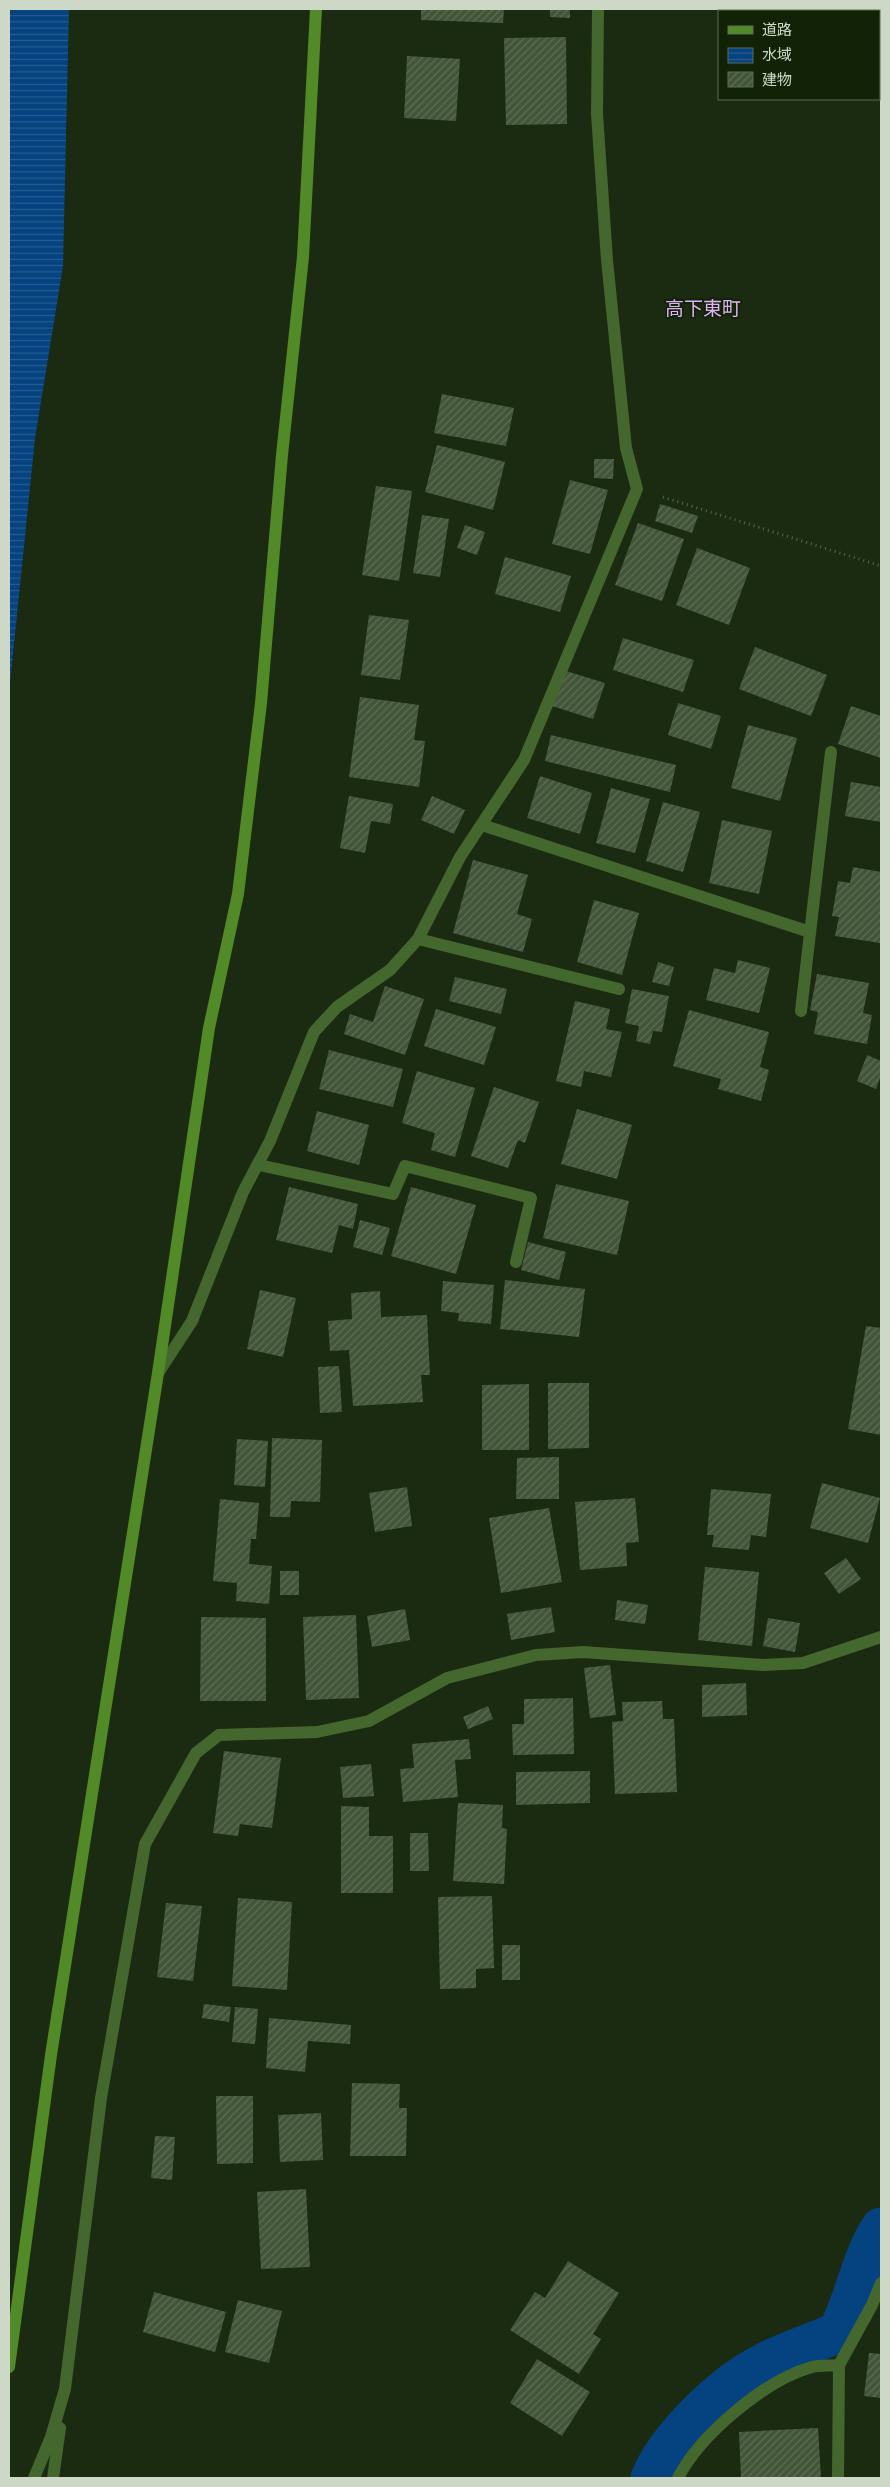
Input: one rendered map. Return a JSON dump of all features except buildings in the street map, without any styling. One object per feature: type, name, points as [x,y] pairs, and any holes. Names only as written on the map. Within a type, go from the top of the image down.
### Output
[{"type":"street","points":[[9,2367],[51,2055],[158,1373],[209,1028],[238,894],[261,703],[282,455],[303,257],[316,9]]},
{"type":"street","points":[[158,1373],[192,1321],[244,1192],[259,1164],[314,1032],[337,1006],[390,970],[418,939],[460,857],[524,760],[637,489],[626,448],[607,260],[597,114],[598,9]]},
{"type":"street","points":[[801,1011],[830,752]]},
{"type":"street","points":[[482,825],[810,932]]},
{"type":"street","points":[[418,939],[619,989]]},
{"type":"street","points":[[259,1164],[393,1194],[405,1166],[531,1198],[516,1262]]},
{"type":"street","points":[[53,2478],[101,2098],[145,1844],[196,1753],[219,1735],[317,1732],[368,1721],[446,1678],[536,1655],[583,1652],[763,1665],[803,1663],[881,1637]]},
{"type":"street","points":[[838,2478],[839,2365],[872,2306],[881,2282]]},
{"type":"street","points":[[678,2478],[704,2440],[740,2408],[784,2379],[813,2367],[839,2365]]},
{"type":"street","points":[[34,2478],[51,2437],[65,2389]]},
{"type":"path","points":[[637,489],[881,566]]},
{"type":"water","points":[[9,9],[69,9],[63,266],[35,438],[9,693]]},
{"type":"waterway","points":[[651,2478],[659,2462],[683,2429],[731,2384],[772,2359],[838,2332],[868,2253],[881,2228]]},
{"type":"district","name":"高下東町","points":[[703,308]]}]
